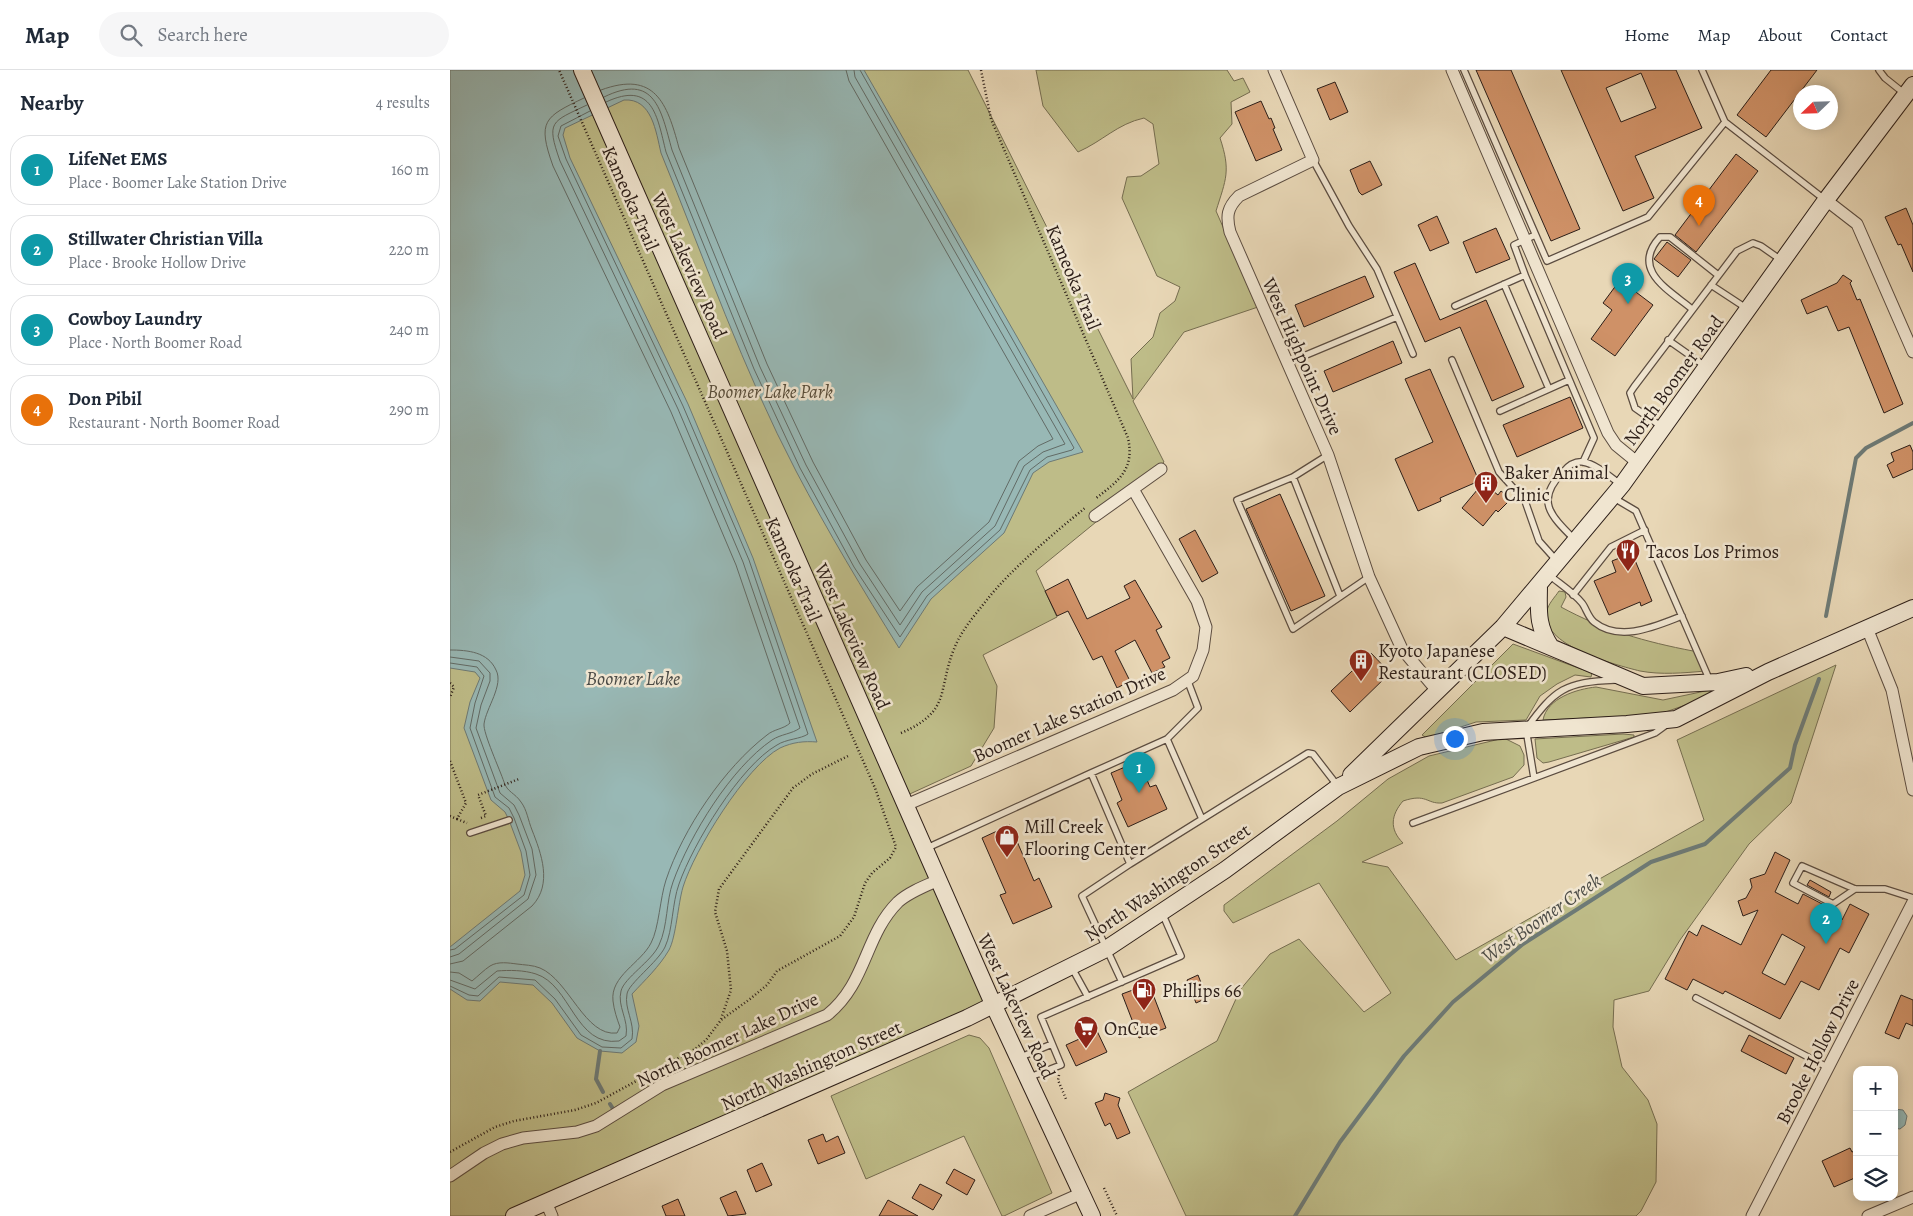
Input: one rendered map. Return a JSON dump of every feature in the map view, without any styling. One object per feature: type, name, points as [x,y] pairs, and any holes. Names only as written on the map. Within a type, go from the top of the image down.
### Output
[{"type":"main road","name":"West Lakeview Road","points":[[582,70],[994,1006],[1092,1216]]},
{"type":"main road","name":"North Boomer Road","points":[[1338,787],[1503,627],[1617,491],[1826,200],[1910,90]]},
{"type":"main road","points":[[1548,573],[1539,621],[1542,633],[1550,647]]},
{"type":"main road","name":"North Washington Street","points":[[514,1216],[549,1209],[994,1006],[1106,949],[1162,913],[1338,787],[1419,747],[1483,732],[1526,728],[1627,724],[1676,718],[1768,672],[1913,608]]},
{"type":"main road","name":"North Washington Street","points":[[1503,627],[1643,686],[1711,683],[1768,672]]},
{"type":"street","points":[[1274,70],[1313,160]]},
{"type":"street","points":[[1452,70],[1530,237],[1608,433],[1616,445],[1638,463]]},
{"type":"street","name":"West Highpoint Drive","points":[[1313,160],[1239,196],[1230,205],[1226,217],[1230,232],[1328,456],[1369,577],[1402,649],[1438,692]]},
{"type":"street","points":[[1826,200],[1857,224],[1913,352]]},
{"type":"street","points":[[1095,516],[1161,469]]},
{"type":"street","name":"Boomer Lake Station Drive","points":[[906,804],[1172,690],[1193,676],[1203,650],[1206,627],[1197,601],[1133,489]]},
{"type":"street","points":[[1867,628],[1892,690],[1913,790]]},
{"type":"street","name":"North Boomer Lake Drive","points":[[450,1176],[484,1152],[502,1144],[523,1138],[577,1132],[596,1126],[662,1085],[827,1015],[841,1004],[851,991],[884,919],[900,901],[939,880]]},
{"type":"street","name":"Brooke Hollow Drive","points":[[1752,1216],[1827,1067],[1912,906]]},
{"type":"street","points":[[1030,1216],[1082,1193]]},
{"type":"street","points":[[1868,1216],[1913,1197]]},
{"type":"lane","points":[[1464,70],[1530,237],[1547,262],[1648,217],[1725,122]]},
{"type":"lane","points":[[1702,70],[1725,122],[1826,200]]},
{"type":"lane","points":[[1879,70],[1885,78],[1910,90]]},
{"type":"lane","points":[[1313,160],[1349,226],[1377,269],[1413,354]]},
{"type":"lane","points":[[1530,237],[1514,244],[1525,275],[1594,438],[1583,462]]},
{"type":"lane","points":[[1692,309],[1655,279],[1649,259],[1653,245],[1660,237],[1670,237],[1718,275]]},
{"type":"lane","points":[[1664,428],[1635,408],[1630,393],[1736,251],[1753,244],[1761,246],[1782,261]]},
{"type":"lane","points":[[1455,306],[1525,275]]},
{"type":"lane","points":[[1504,284],[1549,389]]},
{"type":"lane","points":[[1711,285],[1748,309]]},
{"type":"lane","points":[[1287,363],[1397,316]]},
{"type":"lane","points":[[1668,340],[1706,368]]},
{"type":"lane","points":[[1452,360],[1499,472],[1524,501],[1540,540],[1548,573],[1581,602],[1592,620],[1602,627],[1628,632],[1645,630],[1682,616]]},
{"type":"lane","points":[[1500,411],[1569,380]]},
{"type":"lane","points":[[1328,456],[1292,477],[1237,500],[1293,629],[1369,577]]},
{"type":"lane","points":[[1575,541],[1557,523],[1548,503],[1547,493],[1553,482],[1568,466],[1583,462],[1597,468],[1636,511],[1711,683]]},
{"type":"lane","points":[[1292,477],[1340,596]]},
{"type":"lane","points":[[1573,595],[1612,547],[1645,530]]},
{"type":"lane","points":[[925,849],[1168,739],[1198,708],[1187,679]]},
{"type":"lane","points":[[1534,778],[1526,728],[1547,701],[1561,690],[1586,681],[1627,679]]},
{"type":"lane","points":[[1414,823],[1655,733],[1676,718]]},
{"type":"lane","points":[[1168,739],[1202,819]]},
{"type":"lane","points":[[1122,982],[1082,896],[1308,753],[1313,754],[1338,787]]},
{"type":"lane","points":[[1091,773],[1130,864]]},
{"type":"lane","points":[[470,833],[509,820]]},
{"type":"lane","points":[[1855,890],[1833,904],[1793,883],[1802,866],[1855,890],[1885,889],[1912,906]]},
{"type":"lane","points":[[1028,1078],[1061,1064],[1041,1017],[1181,956],[1162,913]]},
{"type":"lane","points":[[1071,966],[1088,997]]},
{"type":"lane","points":[[1696,998],[1827,1067]]},
{"type":"lane","points":[[1019,1058],[1052,1044]]},
{"type":"path","name":"Kameoka Trail","points":[[559,70],[875,788],[896,847],[890,858],[872,873],[865,882],[854,917],[840,936],[777,971],[756,994],[720,1020]]},
{"type":"path","name":"Kameoka Trail","points":[[981,70],[983,90],[993,124],[1128,438],[1131,449],[1128,466],[1116,482],[1094,500]]},
{"type":"path","points":[[901,732],[920,724],[931,715],[942,694],[955,647],[962,634],[987,600],[1032,555],[1087,506]]},
{"type":"path","points":[[450,683],[454,687],[450,697]]},
{"type":"path","name":"Kameoka Trail","points":[[450,1152],[495,1127],[514,1120],[575,1110],[596,1103],[706,1040],[720,1020],[731,990],[727,951],[715,912],[720,889],[793,788],[812,774],[850,755]]},
{"type":"path","points":[[450,761],[466,803],[457,819]]},
{"type":"path","points":[[480,819],[486,816],[478,796],[519,779]]},
{"type":"path","points":[[450,816],[466,824],[473,821]]},
{"type":"path","points":[[1061,1064],[1058,1080],[1066,1099]]},
{"type":"path","points":[[1104,1188],[1116,1216]]},
{"type":"green space","name":"Boomer Lake Park","points":[[450,70],[968,70],[1133,399],[1131,359],[1153,337],[1160,313],[1175,301],[1180,287],[1157,276],[1122,198],[1127,177],[1141,176],[1159,164],[1153,124],[1144,118],[1134,121],[1118,128],[1078,152],[1043,106],[1036,70],[1227,70],[1234,81],[1243,78],[1250,92],[1231,102],[1232,124],[1220,138],[1225,159],[1226,175],[1216,211],[1258,307],[1184,332],[1133,401],[1164,462],[1123,500],[1036,571],[1057,617],[983,655],[997,686],[994,728],[971,766],[901,798],[992,1005],[510,1216],[450,1216]]},
{"type":"green space","points":[[1559,591],[1565,592],[1566,597],[1561,607],[1609,629],[1658,644],[1693,651],[1700,656],[1705,671],[1664,673],[1640,671],[1581,652],[1554,634],[1547,623],[1548,608]]},
{"type":"green space","points":[[1513,644],[1592,673],[1591,677],[1575,675],[1557,684],[1540,696],[1526,720],[1476,722],[1427,738],[1422,735]]},
{"type":"green space","points":[[1836,665],[1791,803],[1749,844],[1680,940],[1649,991],[1614,1000],[1613,1027],[1622,1067],[1648,1100],[1657,1124],[1656,1182],[1641,1211],[1636,1216],[1186,1216],[1128,1092],[1217,1041],[1240,990],[1270,954],[1299,939],[1364,1012],[1391,993],[1319,883],[1233,923],[1224,911],[1224,905],[1337,821],[1388,779],[1429,756],[1504,738],[1520,746],[1524,755],[1524,765],[1513,777],[1442,803],[1422,798],[1403,801],[1396,812],[1393,822],[1395,832],[1403,843],[1362,862],[1388,867],[1456,960],[1704,820],[1677,740]]},
{"type":"green space","points":[[1596,687],[1663,700],[1710,690],[1714,690],[1714,695],[1657,715],[1543,720],[1550,706],[1557,700],[1580,690]]},
{"type":"green space","points":[[1634,735],[1634,737],[1549,762],[1543,763],[1537,758],[1535,739]]},
{"type":"green space","points":[[969,1035],[980,1038],[989,1048],[1052,1193],[1004,1216],[1002,1216],[964,1136],[866,1179],[831,1096]]},
{"type":"water","name":"Boomer Lake","points":[[450,70],[864,70],[1083,452],[1049,462],[1033,473],[1004,533],[931,599],[899,648],[833,539],[777,433],[725,314],[661,153],[654,126],[647,110],[641,104],[624,100],[565,128],[563,135],[570,158],[688,404],[753,558],[817,742],[789,744],[780,748],[752,772],[723,811],[689,871],[683,887],[669,950],[656,968],[632,994],[639,1026],[636,1042],[622,1053],[600,1051],[577,1038],[552,1003],[533,985],[500,982],[480,1001],[467,1000],[450,989],[450,947],[520,891],[525,875],[521,852],[509,820],[505,812],[491,800],[464,728],[470,702],[480,678],[475,672],[450,668]]},
{"type":"water","points":[[1898,1109],[1903,1110],[1907,1116],[1905,1125],[1898,1129]]},
{"type":"building","points":[[1476,70],[1511,70],[1580,229],[1551,241]]},
{"type":"building","points":[[1561,70],[1676,70],[1702,128],[1635,156],[1654,198],[1623,211]],"holes":[[[1641,73],[1656,108],[1621,122],[1606,88]]]},
{"type":"building","points":[[1771,70],[1817,70],[1806,85],[1793,85],[1793,102],[1766,137],[1737,115]]},
{"type":"building","points":[[1335,82],[1348,112],[1330,120],[1317,89]]},
{"type":"building","points":[[1261,101],[1269,119],[1271,118],[1275,128],[1273,129],[1282,150],[1256,161],[1235,112]]},
{"type":"building","points":[[1736,154],[1758,171],[1696,252],[1675,235]]},
{"type":"building","points":[[1370,161],[1382,185],[1362,195],[1350,170]]},
{"type":"building","points":[[1906,208],[1913,225],[1913,272],[1901,244],[1898,245],[1885,217]]},
{"type":"building","points":[[1437,216],[1449,243],[1430,251],[1418,225]]},
{"type":"building","points":[[1496,228],[1510,259],[1476,273],[1463,242]]},
{"type":"building","points":[[1667,242],[1691,260],[1678,277],[1654,259]]},
{"type":"building","points":[[1415,263],[1440,320],[1486,300],[1524,387],[1492,401],[1460,327],[1425,342],[1394,272]]},
{"type":"building","points":[[1843,275],[1852,281],[1850,283],[1857,300],[1860,299],[1903,404],[1884,413],[1849,327],[1838,331],[1827,306],[1807,314],[1801,300],[1837,283]]},
{"type":"building","points":[[1365,276],[1374,297],[1304,327],[1295,305]]},
{"type":"building","points":[[1620,280],[1653,305],[1615,356],[1591,339],[1612,310],[1603,303]]},
{"type":"building","points":[[1393,341],[1402,363],[1333,392],[1324,371]]},
{"type":"building","points":[[1430,369],[1479,481],[1440,498],[1441,501],[1418,511],[1395,459],[1433,442],[1405,379]]},
{"type":"building","points":[[1570,397],[1583,428],[1517,457],[1503,425]]},
{"type":"building","points":[[1910,445],[1913,452],[1913,469],[1893,478],[1887,465],[1894,461],[1891,453]]},
{"type":"building","name":"Baker Animal Clinic","points":[[1483,483],[1498,495],[1501,491],[1511,499],[1498,512],[1496,510],[1483,526],[1462,508]]},
{"type":"building","points":[[1280,494],[1325,596],[1291,611],[1246,509]]},
{"type":"building","points":[[1195,530],[1218,573],[1202,582],[1179,539]]},
{"type":"building","points":[[1632,553],[1652,601],[1641,606],[1640,602],[1609,615],[1594,581],[1616,572],[1612,561]]},
{"type":"building","points":[[1068,579],[1087,619],[1130,598],[1124,586],[1135,580],[1162,627],[1156,630],[1170,658],[1162,662],[1165,667],[1152,673],[1135,640],[1115,651],[1130,681],[1117,688],[1102,656],[1093,660],[1068,611],[1057,616],[1045,591]]},
{"type":"building","name":"Kyoto Japanese Restaurant (CLOSED)","points":[[1371,653],[1390,673],[1350,712],[1331,691]]},
{"type":"building","points":[[1139,761],[1150,787],[1156,785],[1167,809],[1128,827],[1117,803],[1122,800],[1111,773]]},
{"type":"building","name":"Mill Creek Flooring Center","points":[[1010,825],[1034,881],[1039,878],[1052,907],[1013,924],[1000,895],[1006,893],[982,838]]},
{"type":"building","points":[[1775,852],[1790,860],[1775,892],[1798,904],[1803,894],[1826,906],[1824,910],[1842,920],[1850,904],[1869,914],[1849,953],[1840,948],[1819,990],[1801,981],[1780,1019],[1725,991],[1723,994],[1693,979],[1687,990],[1665,979],[1689,931],[1697,936],[1702,925],[1741,945],[1758,910],[1743,916],[1738,901],[1746,898],[1752,887],[1750,879],[1765,874]],"holes":[[[1782,934],[1805,947],[1785,985],[1762,973]]]},
{"type":"building","points":[[1810,880],[1831,892],[1829,897],[1807,885]]},
{"type":"building","points":[[1198,975],[1207,998],[1196,1003],[1187,980]]},
{"type":"building","name":"Phillips 66","points":[[1149,984],[1166,1028],[1139,1038],[1122,994]]},
{"type":"building","points":[[1901,995],[1913,1000],[1913,1026],[1906,1023],[1899,1039],[1885,1033]]},
{"type":"building","name":"OnCue","points":[[1097,1031],[1107,1052],[1076,1066],[1066,1045]]},
{"type":"building","points":[[1749,1035],[1794,1058],[1786,1074],[1741,1051]]},
{"type":"building","points":[[1105,1093],[1120,1098],[1118,1105],[1130,1133],[1117,1139],[1110,1123],[1105,1126],[1095,1103],[1103,1100]]},
{"type":"building","points":[[823,1134],[826,1142],[838,1136],[845,1153],[818,1164],[808,1140]]},
{"type":"building","points":[[1850,1148],[1853,1152],[1853,1179],[1834,1187],[1822,1161]]},
{"type":"building","points":[[762,1163],[772,1185],[756,1192],[747,1170]]},
{"type":"building","points":[[954,1169],[975,1180],[967,1195],[946,1183]]},
{"type":"building","points":[[920,1184],[942,1195],[933,1210],[912,1198]]},
{"type":"building","points":[[736,1191],[746,1214],[728,1216],[720,1198]]},
{"type":"building","points":[[678,1199],[685,1216],[666,1216],[662,1206]]},
{"type":"building","points":[[888,1200],[918,1216],[879,1216]]},
{"type":"waterway","points":[[1826,616],[1856,458],[1866,448],[1913,423]]},
{"type":"waterway","name":"West Boomer Creek","points":[[1295,1216],[1340,1142],[1404,1056],[1453,1002],[1523,944],[1651,862],[1705,844],[1790,768],[1795,745],[1819,679]]},
{"type":"waterway","points":[[600,1051],[596,1079],[603,1092]]},
{"type":"waterway","points":[[610,1104],[615,1112]]},
{"type":"place","name":"Don Pibil","points":[[1699,226]]},
{"type":"place","name":"Cowboy Laundry","points":[[1628,304]]},
{"type":"place","name":"Baker Animal Clinic","points":[[1486,504]]},
{"type":"place","name":"Tacos Los Primos","points":[[1628,572]]},
{"type":"place","name":"Kyoto Japanese Restaurant (CLOSED)","points":[[1361,682]]},
{"type":"place","name":"LifeNet EMS","points":[[1139,793]]},
{"type":"place","name":"Mill Creek Flooring Center","points":[[1007,858]]},
{"type":"place","name":"Stillwater Christian Villa","points":[[1826,944]]},
{"type":"place","name":"Phillips 66","points":[[1144,1011]]},
{"type":"place","name":"OnCue","points":[[1086,1049]]}]
